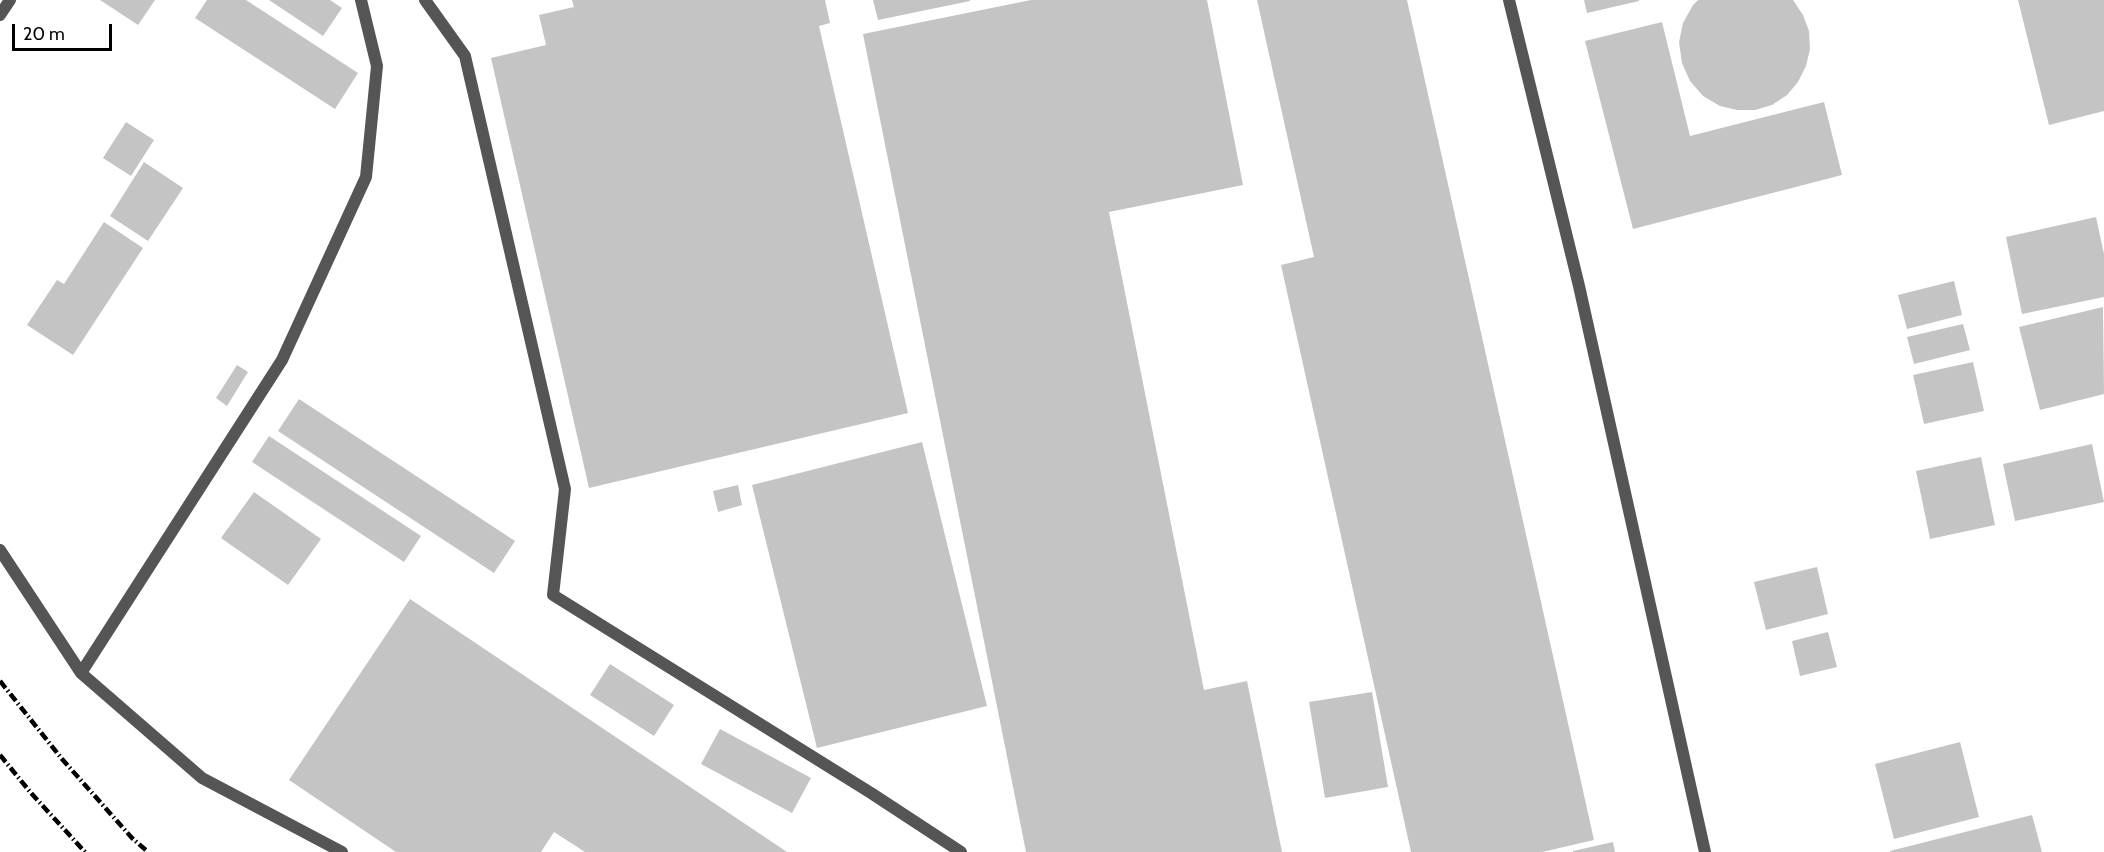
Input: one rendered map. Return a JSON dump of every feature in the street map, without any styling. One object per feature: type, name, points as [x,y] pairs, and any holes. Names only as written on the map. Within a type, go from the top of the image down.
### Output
[{"type":"lane","points":[[0,15],[10,0]]},
{"type":"lane","points":[[81,673],[282,360],[366,177],[377,66],[361,0]]},
{"type":"lane","points":[[425,0],[465,56],[565,489],[553,595],[871,793],[961,852]]},
{"type":"lane","points":[[1509,0],[1580,286],[1705,852]]},
{"type":"lane","points":[[0,550],[81,673],[202,778],[342,852]]},
{"type":"building","points":[[100,0],[155,0],[138,25]]},
{"type":"building","points":[[207,0],[246,0],[358,73],[335,109],[195,18]]},
{"type":"building","points":[[269,0],[330,0],[342,8],[323,36]]},
{"type":"building","points":[[572,0],[825,0],[830,23],[819,26],[908,413],[589,488],[491,58],[546,45],[539,15],[574,7]]},
{"type":"building","points":[[873,0],[970,0],[970,1],[878,20]]},
{"type":"building","points":[[1031,0],[1207,0],[1243,185],[1109,212],[1204,690],[1247,681],[1282,852],[1026,852],[863,34]]},
{"type":"building","points":[[1257,0],[1407,0],[1594,840],[1542,852],[1411,852],[1281,265],[1314,257]]},
{"type":"building","points":[[1584,0],[1639,0],[1639,1],[1587,13]]},
{"type":"building","points":[[1698,0],[1793,0],[1803,15],[1809,31],[1810,49],[1806,66],[1798,82],[1787,95],[1772,105],[1755,110],[1737,110],[1720,106],[1703,96],[1690,81],[1682,63],[1679,42],[1683,23]]},
{"type":"building","points":[[2018,0],[2104,0],[2104,111],[2049,125]]},
{"type":"building","points":[[1662,22],[1690,136],[1824,102],[1842,175],[1633,229],[1585,41]]},
{"type":"building","points":[[126,122],[154,140],[131,176],[103,158]]},
{"type":"building","points":[[144,162],[183,188],[148,241],[110,216]]},
{"type":"building","points":[[2096,217],[2104,254],[2104,297],[2022,314],[2006,237]]},
{"type":"building","points":[[104,222],[143,248],[73,355],[27,325],[57,280],[64,284]]},
{"type":"building","points":[[1954,281],[1962,315],[1907,329],[1898,295]]},
{"type":"building","points":[[2103,307],[2104,394],[2040,410],[2019,327]]},
{"type":"building","points":[[1963,324],[1970,350],[1914,364],[1907,337]]},
{"type":"building","points":[[1973,362],[1984,411],[1924,424],[1913,375]]},
{"type":"building","points":[[237,365],[248,372],[227,406],[216,398]]},
{"type":"building","points":[[299,399],[515,541],[494,573],[278,431]]},
{"type":"building","points":[[269,436],[421,536],[404,562],[252,462]]},
{"type":"building","points":[[922,442],[987,706],[817,748],[752,485]]},
{"type":"building","points":[[2092,444],[2104,502],[2015,521],[2003,464]]},
{"type":"building","points":[[1981,457],[1995,525],[1930,539],[1916,471]]},
{"type":"building","points":[[738,485],[742,505],[718,512],[713,491]]},
{"type":"building","points":[[254,492],[321,539],[288,585],[221,538]]},
{"type":"building","points":[[1817,567],[1828,614],[1766,630],[1754,582]]},
{"type":"building","points":[[410,599],[787,852],[585,852],[554,832],[541,852],[396,852],[289,780]]},
{"type":"building","points":[[1828,632],[1837,667],[1800,676],[1792,641]]},
{"type":"building","points":[[610,664],[674,705],[654,736],[590,695]]},
{"type":"building","points":[[1372,692],[1388,787],[1325,798],[1309,702]]},
{"type":"building","points":[[720,729],[811,778],[792,813],[701,764]]},
{"type":"building","points":[[1960,742],[1979,817],[1894,839],[1875,764]]},
{"type":"building","points":[[2032,815],[2042,852],[1890,852],[1890,851]]},
{"type":"building","points":[[1613,842],[1615,852],[1573,852],[1573,851]]},
{"type":"railway","points":[[0,681],[62,759],[132,838],[148,852]]},
{"type":"railway","points":[[0,755],[85,852]]}]
